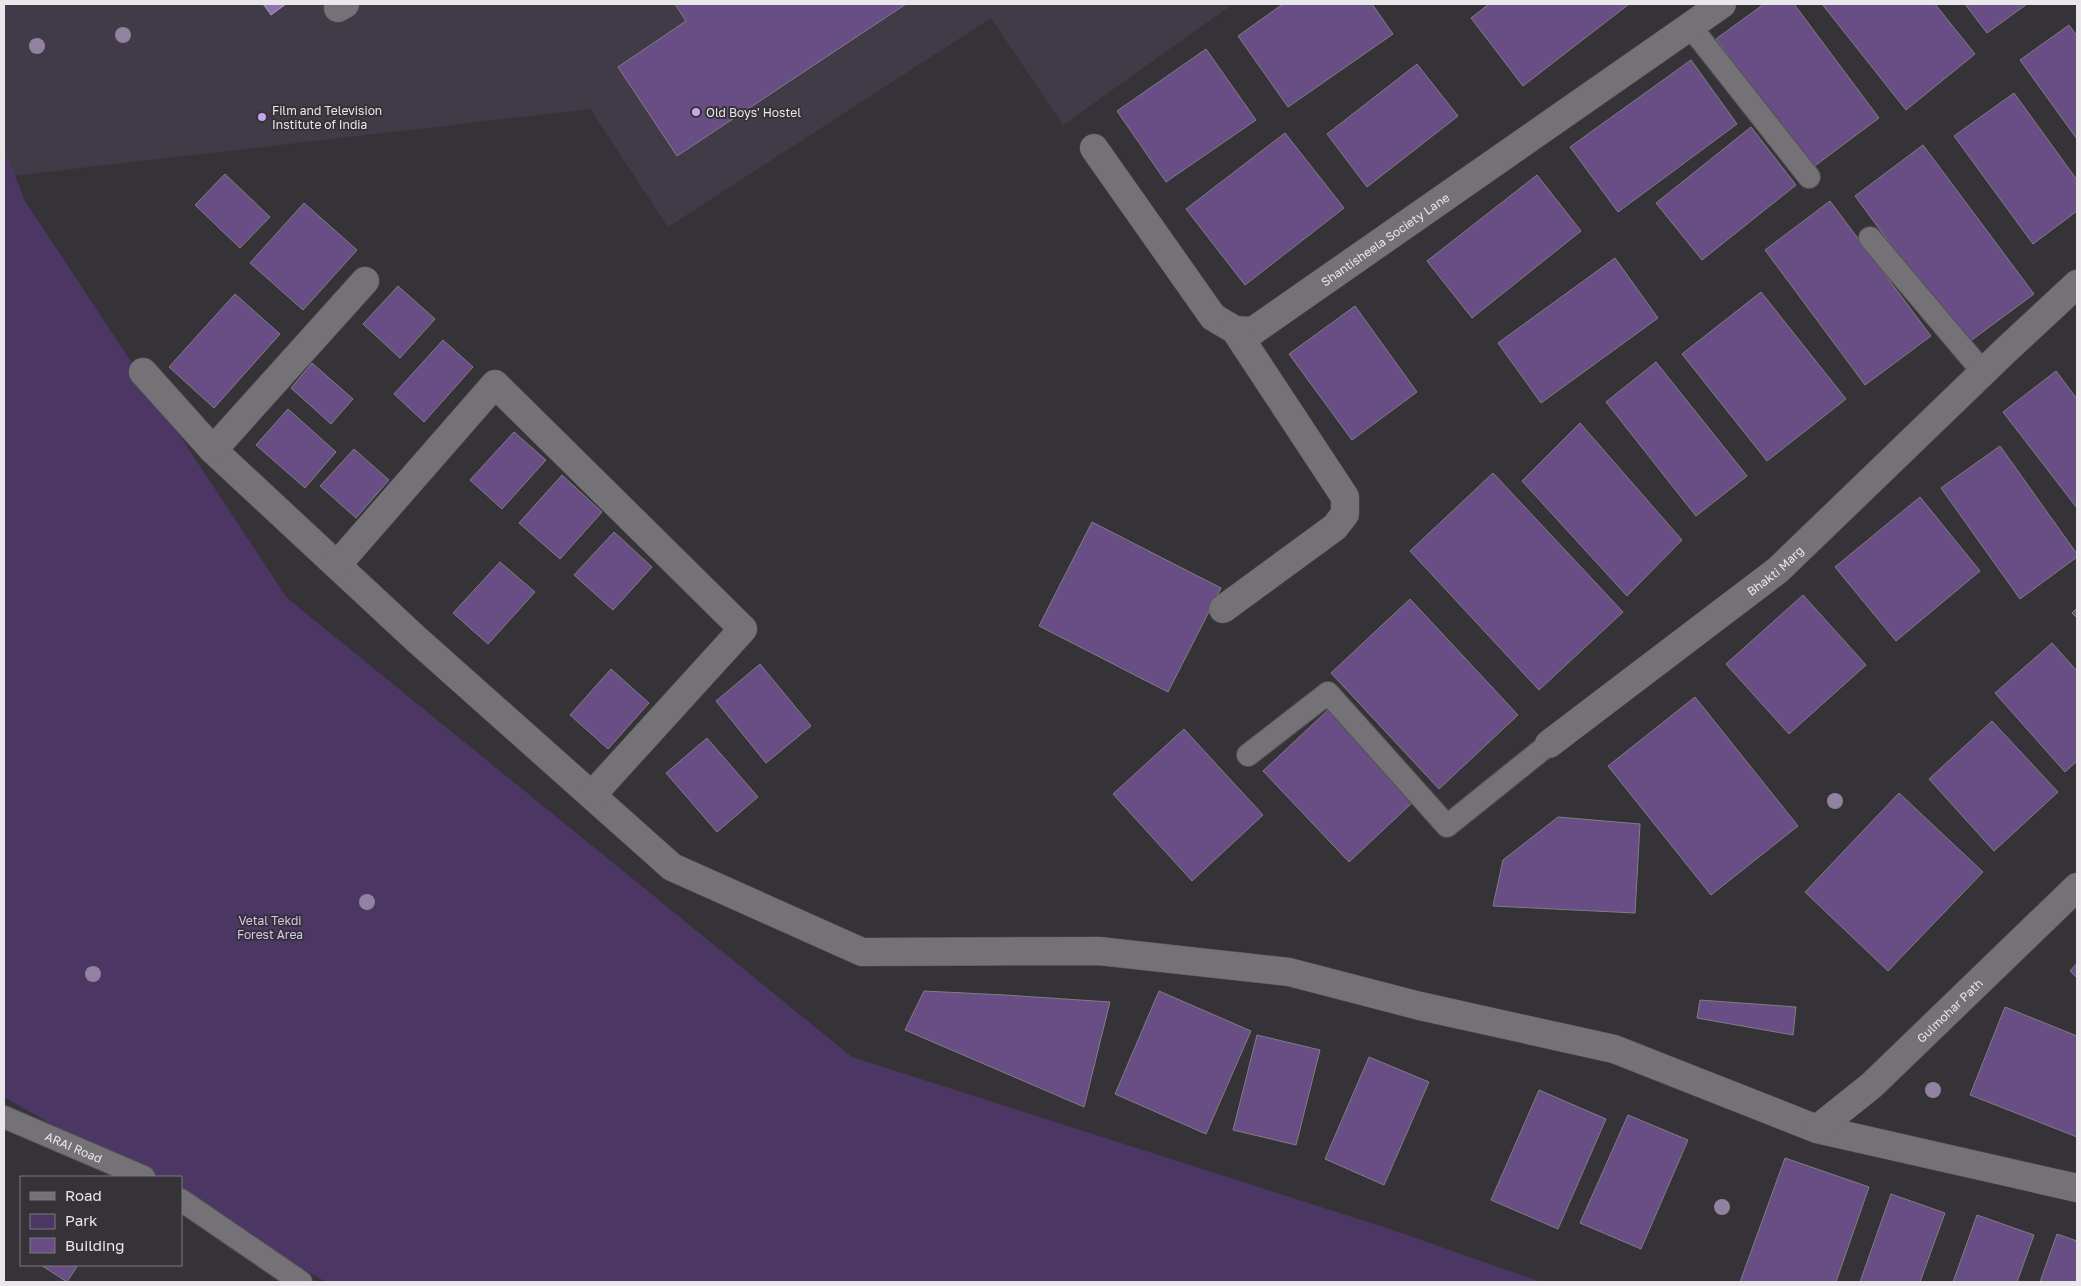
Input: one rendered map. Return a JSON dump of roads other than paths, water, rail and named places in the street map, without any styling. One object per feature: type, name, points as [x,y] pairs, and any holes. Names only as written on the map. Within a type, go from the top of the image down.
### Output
[{"type":"street","name":"Shantisheela Society Lane","points":[[1235,330],[1253,331],[1722,4]]},
{"type":"street","points":[[1094,148],[1213,316],[1235,330],[1345,497],[1345,514],[1335,527],[1223,609]]},
{"type":"street","points":[[213,450],[365,281]]},
{"type":"street","name":"Bhakti Marg","points":[[1549,744],[1778,570],[2077,284]]},
{"type":"street","points":[[143,372],[213,450],[415,638],[672,867],[862,952],[1098,951],[1289,972],[1420,1006],[1614,1049],[1817,1129],[2077,1188]]},
{"type":"street","points":[[337,565],[494,384],[743,629],[592,795]]},
{"type":"street","name":"Gulmohar Path","points":[[1817,1129],[1872,1084],[2077,887]]},
{"type":"lane","points":[[1690,26],[1809,177]]},
{"type":"lane","points":[[1870,238],[1983,372]]},
{"type":"lane","name":"Bhakti Marg","points":[[1248,755],[1328,693],[1447,826],[1549,744]]},
{"type":"lane","name":"ARAI Road","points":[[4,1117],[142,1176]]},
{"type":"lane","points":[[182,1201],[301,1282]]},
{"type":"place","name":"Old Boys' Hostel","points":[[696,112]]},
{"type":"place","name":"Film and Television Institute of India","points":[[262,117]]},
{"type":"park label","name":"Vetal Tekdi Forest Area","points":[[270,927]]}]
